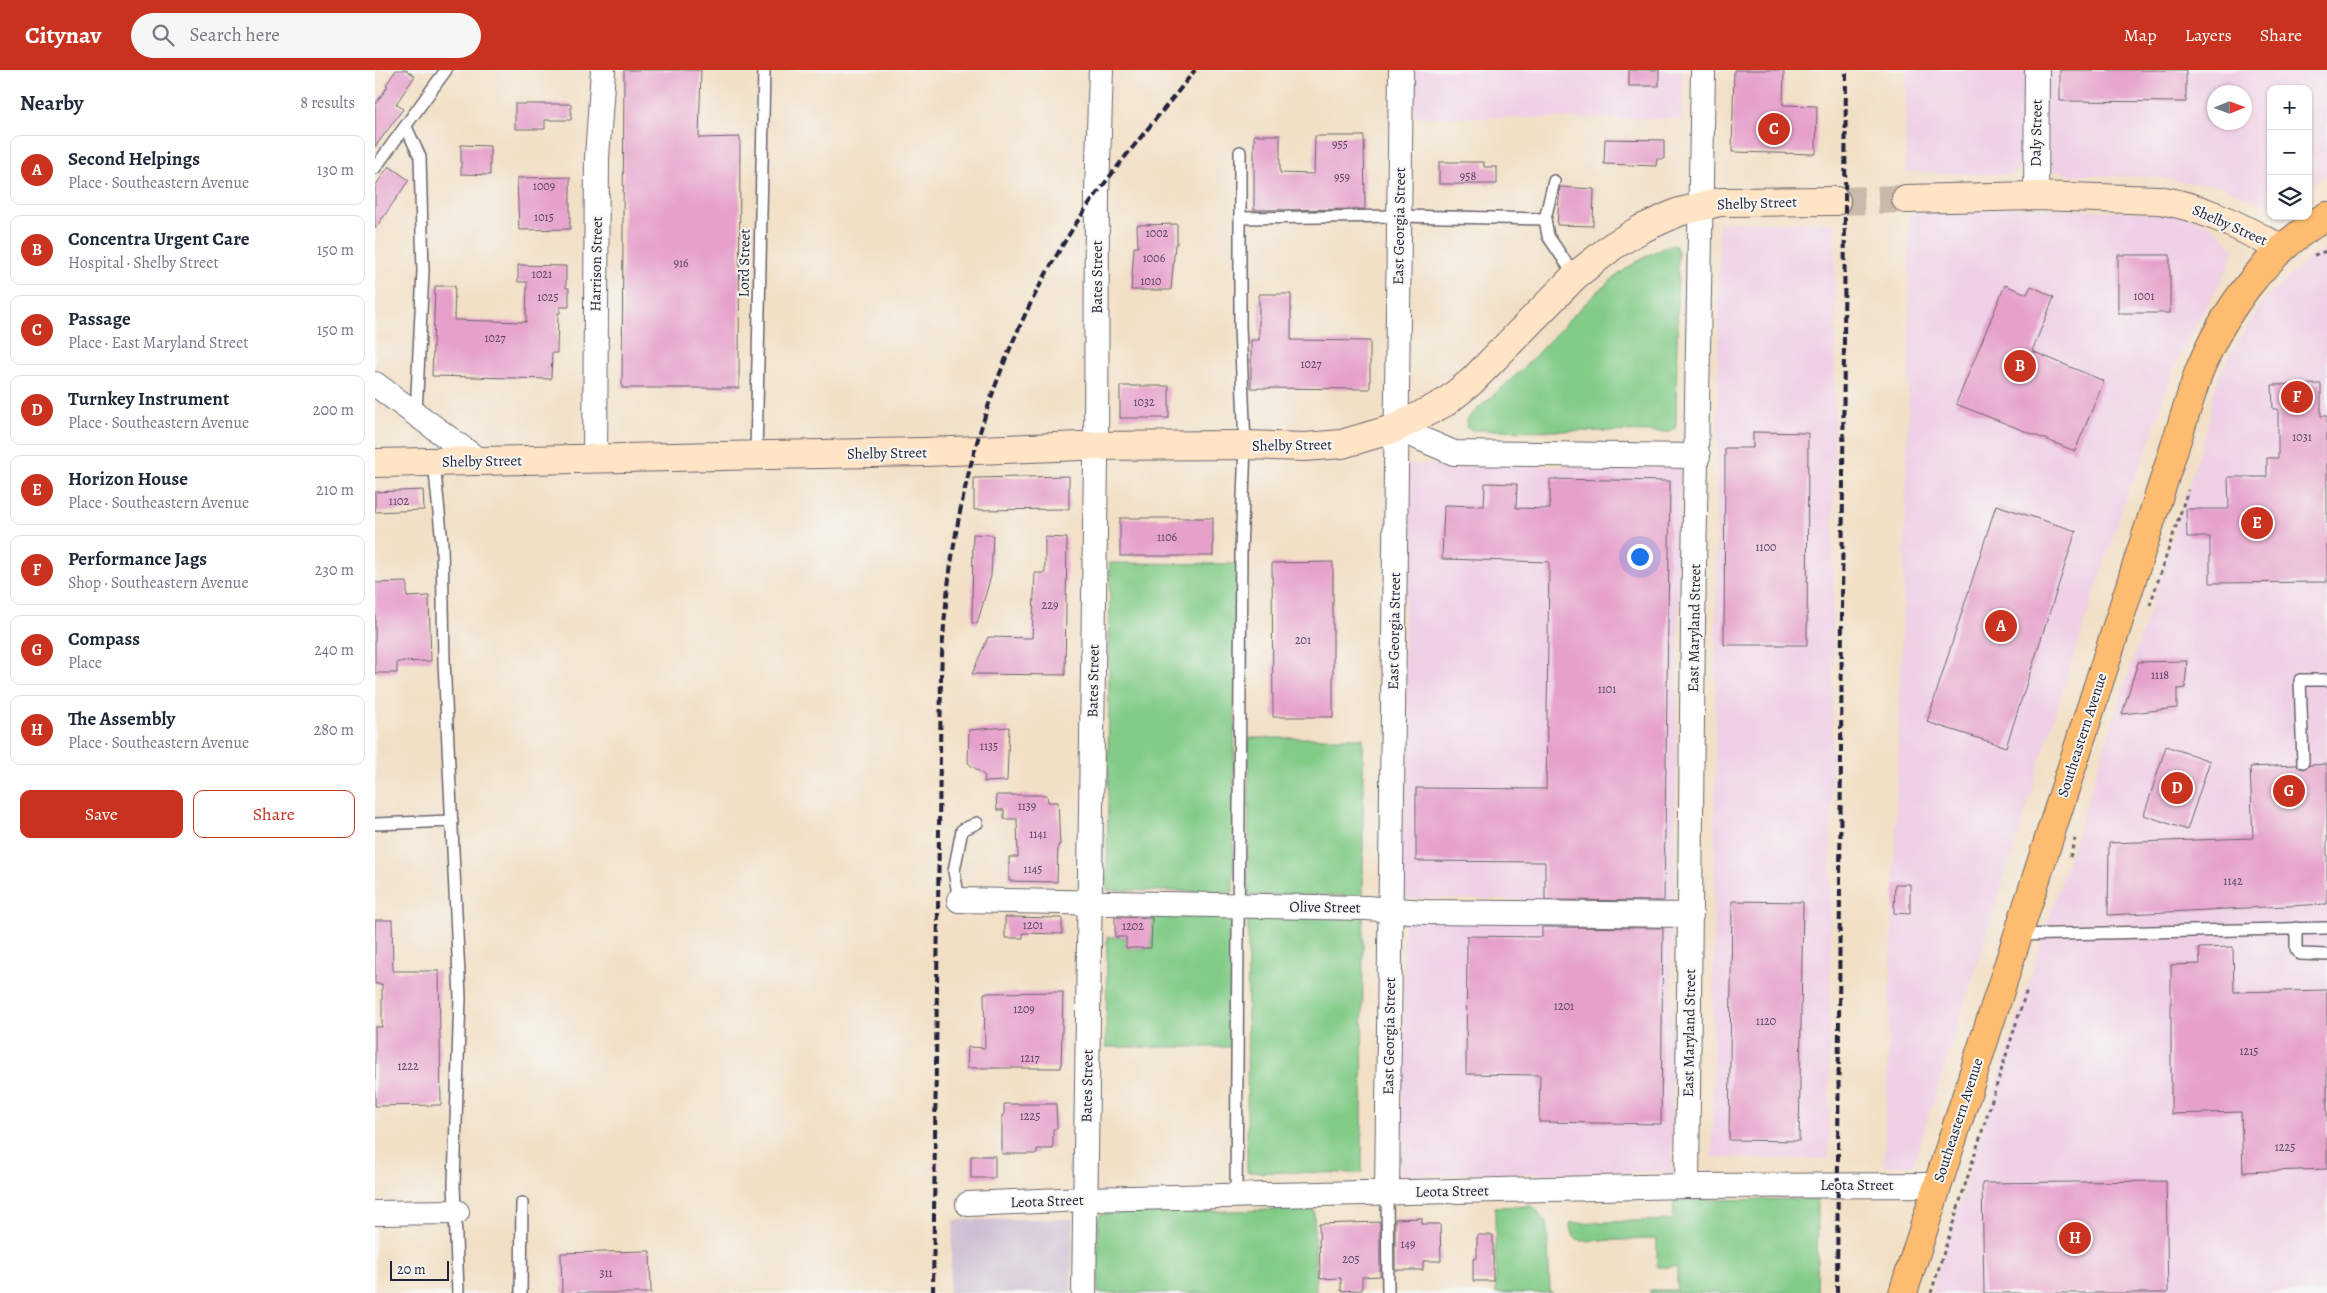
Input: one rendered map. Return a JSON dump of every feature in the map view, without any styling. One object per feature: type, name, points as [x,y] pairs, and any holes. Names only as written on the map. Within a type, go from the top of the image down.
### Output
[{"type":"main road","name":"Shelby Street","points":[[1906,199],[2036,196],[2134,198],[2178,203],[2227,220],[2282,249]]},
{"type":"main road","name":"Shelby Street","points":[[375,463],[756,456],[1096,446],[1326,446],[1358,440],[1396,428],[1438,407],[1472,381],[1575,276],[1613,246],[1641,229],[1679,212],[1720,202],[1836,201]]},
{"type":"main road","name":"Southeastern Avenue","points":[[1903,1293],[2198,374],[2211,345],[2240,297],[2265,265],[2282,249],[2327,216]]},
{"type":"street","name":"Harrison Street","points":[[595,458],[597,158],[603,70]]},
{"type":"street","name":"Bates Street","points":[[1085,1293],[1096,446],[1097,193],[1101,70]]},
{"type":"street","name":"East Georgia Street","points":[[1387,1192],[1401,70]]},
{"type":"street","name":"East Maryland Street","points":[[1687,1186],[1693,623],[1698,456],[1703,70]]},
{"type":"street","name":"Daly Street","points":[[2036,196],[2037,70]]},
{"type":"street","points":[[375,384],[481,462]]},
{"type":"street","points":[[1396,428],[1454,453],[1698,456]]},
{"type":"street","name":"Olive Street","points":[[959,900],[1391,908],[1426,912],[1691,915]]},
{"type":"street","name":"Leota Street","points":[[968,1204],[1085,1199],[1687,1186],[1937,1185]]},
{"type":"street","points":[[375,1213],[457,1212]]},
{"type":"lane","points":[[375,168],[446,70]]},
{"type":"lane","name":"Lord Street","points":[[756,456],[765,70]]},
{"type":"lane","points":[[406,127],[420,158],[423,271],[416,414]]},
{"type":"lane","points":[[1236,1196],[1240,906],[1241,552],[1245,446],[1240,327],[1240,152]]},
{"type":"lane","points":[[1554,181],[1545,219],[1548,236],[1575,276]]},
{"type":"lane","points":[[1240,218],[1399,216],[1545,219]]},
{"type":"lane","points":[[434,462],[442,543],[444,661],[460,997],[454,1184],[457,1212],[458,1293]]},
{"type":"lane","points":[[2303,762],[2300,680],[2327,680]]},
{"type":"lane","points":[[375,824],[452,821]]},
{"type":"lane","points":[[959,900],[954,871],[962,830],[977,823]]},
{"type":"lane","points":[[2296,928],[2296,948],[2300,954],[2327,955]]},
{"type":"lane","points":[[2017,935],[2327,928]]},
{"type":"lane","points":[[1387,1192],[1388,1293]]},
{"type":"lane","points":[[521,1293],[523,1203]]},
{"type":"path","points":[[2309,257],[2327,250]]},
{"type":"path","points":[[1931,1293],[2025,996]]},
{"type":"shaded area","points":[[1415,70],[1682,70],[1682,119],[1414,117]]},
{"type":"shaded area","points":[[1906,70],[2327,70],[2327,175],[2312,184],[2312,85],[2267,85],[2267,204],[2248,198],[2220,185],[2182,182],[2154,177],[2069,175],[2059,171],[2021,169],[2011,175],[1906,172]]},
{"type":"shaded area","points":[[2017,207],[2181,214],[2212,226],[2228,241],[2234,251],[2229,267],[2195,326],[2174,368],[2143,461],[2129,488],[2040,761],[2033,789],[1913,1165],[1884,1166],[1902,638],[1909,367],[1909,214]]},
{"type":"shaded area","points":[[1719,222],[1836,223],[1829,1159],[1712,1158]]},
{"type":"shaded area","points":[[2325,250],[2327,251],[2327,1293],[1931,1293],[2046,927],[2210,418],[2212,399],[2220,373],[2264,300],[2310,257]]},
{"type":"shaded area","points":[[1407,464],[1681,468],[1674,902],[1401,898]]},
{"type":"shaded area","points":[[1404,920],[1672,922],[1672,1172],[1400,1175]]},
{"type":"shaded area","points":[[1073,1219],[1071,1293],[949,1293],[954,1220]]},
{"type":"green space","points":[[1671,245],[1676,246],[1678,252],[1676,427],[1671,432],[1471,430],[1466,427],[1469,417],[1514,377],[1589,299],[1627,268],[1648,255]]},
{"type":"green space","points":[[1110,563],[1236,564],[1233,892],[1107,890]]},
{"type":"green space","points":[[1249,738],[1363,738],[1363,896],[1248,895]]},
{"type":"green space","points":[[1152,914],[1235,915],[1234,1047],[1106,1047],[1107,937],[1126,937],[1126,948],[1151,948]]},
{"type":"green space","points":[[1248,914],[1363,915],[1362,1173],[1247,1172]]},
{"type":"green space","points":[[1818,1199],[1817,1293],[1650,1293],[1650,1290],[1677,1290],[1677,1267],[1657,1267],[1657,1239],[1581,1241],[1571,1232],[1570,1226],[1570,1223],[1673,1220],[1674,1200]]},
{"type":"green space","points":[[1531,1206],[1537,1210],[1543,1222],[1547,1222],[1550,1292],[1553,1293],[1496,1293],[1495,1207]]},
{"type":"green space","points":[[1314,1209],[1316,1293],[1098,1293],[1098,1220],[1101,1214]]},
{"type":"building","points":[[396,70],[406,70],[415,76],[396,104],[403,109],[375,147],[375,105]]},
{"type":"building","points":[[624,70],[701,70],[699,138],[740,137],[739,388],[622,388]]},
{"type":"building","points":[[1629,70],[1659,70],[1659,86],[1629,86]]},
{"type":"building","points":[[1734,70],[1784,70],[1783,105],[1817,106],[1816,154],[1732,152]]},
{"type":"building","points":[[2060,70],[2186,70],[2186,102],[2060,101]]},
{"type":"building","points":[[515,104],[571,104],[571,120],[545,120],[545,129],[515,129]]},
{"type":"building","points":[[1254,135],[1280,135],[1280,173],[1314,174],[1315,136],[1364,136],[1365,209],[1254,210]]},
{"type":"building","points":[[1605,139],[1664,140],[1664,159],[1657,159],[1656,166],[1604,164]]},
{"type":"building","points":[[461,145],[490,146],[490,175],[461,174]]},
{"type":"building","points":[[1439,162],[1484,162],[1484,167],[1497,167],[1497,184],[1439,184]]},
{"type":"building","points":[[389,166],[409,180],[375,229],[375,186]]},
{"type":"building","points":[[570,177],[570,229],[519,230],[517,178]]},
{"type":"building","points":[[1560,187],[1594,189],[1593,226],[1557,225]]},
{"type":"building","points":[[1177,224],[1177,244],[1175,244],[1171,290],[1131,290],[1134,247],[1138,247],[1137,225]]},
{"type":"building","points":[[2118,255],[2170,255],[2170,313],[2118,313]]},
{"type":"building","points":[[518,265],[566,266],[566,288],[569,288],[569,307],[560,307],[560,313],[558,313],[557,353],[552,353],[551,379],[432,376],[435,286],[455,286],[454,320],[526,322],[527,282],[518,282]]},
{"type":"building","points":[[2005,285],[2027,294],[2031,286],[2054,297],[2032,351],[2104,381],[2075,451],[1956,404]]},
{"type":"building","points":[[1259,294],[1291,294],[1291,340],[1370,341],[1370,389],[1251,388],[1251,340],[1259,340]]},
{"type":"building","points":[[2321,384],[2321,416],[2327,416],[2327,582],[2210,583],[2210,537],[2187,537],[2186,509],[2229,509],[2228,477],[2267,477],[2267,458],[2278,458],[2278,409],[2273,409],[2272,385]]},
{"type":"building","points":[[1120,386],[1169,386],[1169,418],[1120,418]]},
{"type":"building","points":[[1753,432],[1808,433],[1807,645],[1724,645],[1725,448],[1753,448]]},
{"type":"building","points":[[1069,476],[1069,509],[974,510],[974,478]]},
{"type":"building","points":[[1550,479],[1670,481],[1664,901],[1545,900],[1545,862],[1416,861],[1416,788],[1546,789],[1549,562],[1442,559],[1444,505],[1484,506],[1485,483],[1517,484],[1516,508],[1550,509]]},
{"type":"building","points":[[423,490],[424,510],[375,512],[375,492]]},
{"type":"building","points":[[1996,505],[2076,531],[2006,747],[1927,722]]},
{"type":"building","points":[[1120,518],[1213,518],[1213,556],[1120,556]]},
{"type":"building","points":[[973,534],[993,535],[991,576],[977,624],[972,623]]},
{"type":"building","points":[[1045,537],[1067,538],[1065,675],[972,674],[988,637],[1032,638],[1035,573],[1045,573]]},
{"type":"building","points":[[1333,562],[1333,717],[1273,717],[1272,563]]},
{"type":"building","points":[[407,582],[407,597],[429,596],[431,661],[397,662],[397,673],[375,673],[375,583]]},
{"type":"building","points":[[2187,661],[2185,688],[2177,689],[2177,708],[2122,714],[2138,662]]},
{"type":"building","points":[[1009,727],[1007,781],[984,782],[985,776],[968,763],[969,730]]},
{"type":"building","points":[[2166,746],[2210,761],[2187,830],[2144,815]]},
{"type":"building","points":[[2327,764],[2327,904],[2108,915],[2109,843],[2253,838],[2250,767],[2296,765],[2303,769],[2310,765]]},
{"type":"building","points":[[996,795],[1047,795],[1048,802],[1058,802],[1060,845],[1058,845],[1057,882],[1009,881],[1009,857],[1018,857],[1017,819],[1004,819],[1004,810],[997,810]]},
{"type":"building","points":[[1895,884],[1910,884],[1910,914],[1894,913]]},
{"type":"building","points":[[1732,901],[1803,902],[1799,1141],[1729,1140]]},
{"type":"building","points":[[1005,917],[1062,918],[1062,934],[1023,933],[1023,938],[1005,938]]},
{"type":"building","points":[[1115,917],[1152,918],[1151,948],[1126,948],[1126,937],[1115,937]]},
{"type":"building","points":[[375,920],[392,920],[393,971],[439,971],[441,1105],[375,1106],[375,1027],[382,1027],[382,984],[375,984]]},
{"type":"building","points":[[1542,927],[1663,928],[1661,1124],[1539,1122],[1540,1075],[1466,1074],[1467,936],[1542,937]]},
{"type":"building","points":[[2233,947],[2234,992],[2327,990],[2327,1169],[2243,1172],[2241,1112],[2171,1114],[2171,965],[2200,964],[2199,948]]},
{"type":"building","points":[[1063,992],[1061,1068],[967,1068],[968,1047],[985,1048],[984,993]]},
{"type":"building","points":[[1004,1104],[1056,1104],[1057,1129],[1053,1129],[1053,1149],[1037,1149],[1037,1154],[1002,1154],[1002,1115],[1004,1115]]},
{"type":"building","points":[[971,1156],[995,1156],[995,1178],[971,1178]]},
{"type":"building","points":[[2166,1181],[2168,1293],[1984,1293],[1982,1183]]},
{"type":"building","points":[[1422,1218],[1422,1224],[1440,1224],[1441,1261],[1423,1261],[1423,1270],[1395,1270],[1395,1219]]},
{"type":"building","points":[[1380,1222],[1380,1276],[1362,1277],[1362,1290],[1341,1291],[1341,1278],[1320,1279],[1319,1224]]},
{"type":"building","points":[[1477,1235],[1493,1235],[1493,1281],[1473,1281],[1473,1259],[1477,1258]]},
{"type":"building","points":[[650,1251],[651,1293],[562,1293],[561,1253]]},
{"type":"tunnel","points":[[1836,201],[1906,199]]},
{"type":"railway","points":[[933,1293],[941,677],[952,555],[963,496],[978,438],[997,381],[1020,326],[1047,272],[1092,200],[1195,70]]},
{"type":"railway","points":[[1837,1293],[1846,70]]},
{"type":"place","name":"Passage","points":[[1774,129]]},
{"type":"place","name":"Concentra Urgent Care","points":[[2020,366]]},
{"type":"place","name":"Performance Jags","points":[[2297,397]]},
{"type":"place","name":"Horizon House","points":[[2257,523]]},
{"type":"place","name":"Second Helpings","points":[[2001,626]]},
{"type":"place","name":"Turnkey Instrument","points":[[2177,788]]},
{"type":"place","name":"Compass","points":[[2289,791]]},
{"type":"place","name":"The Assembly","points":[[2075,1238]]}]
